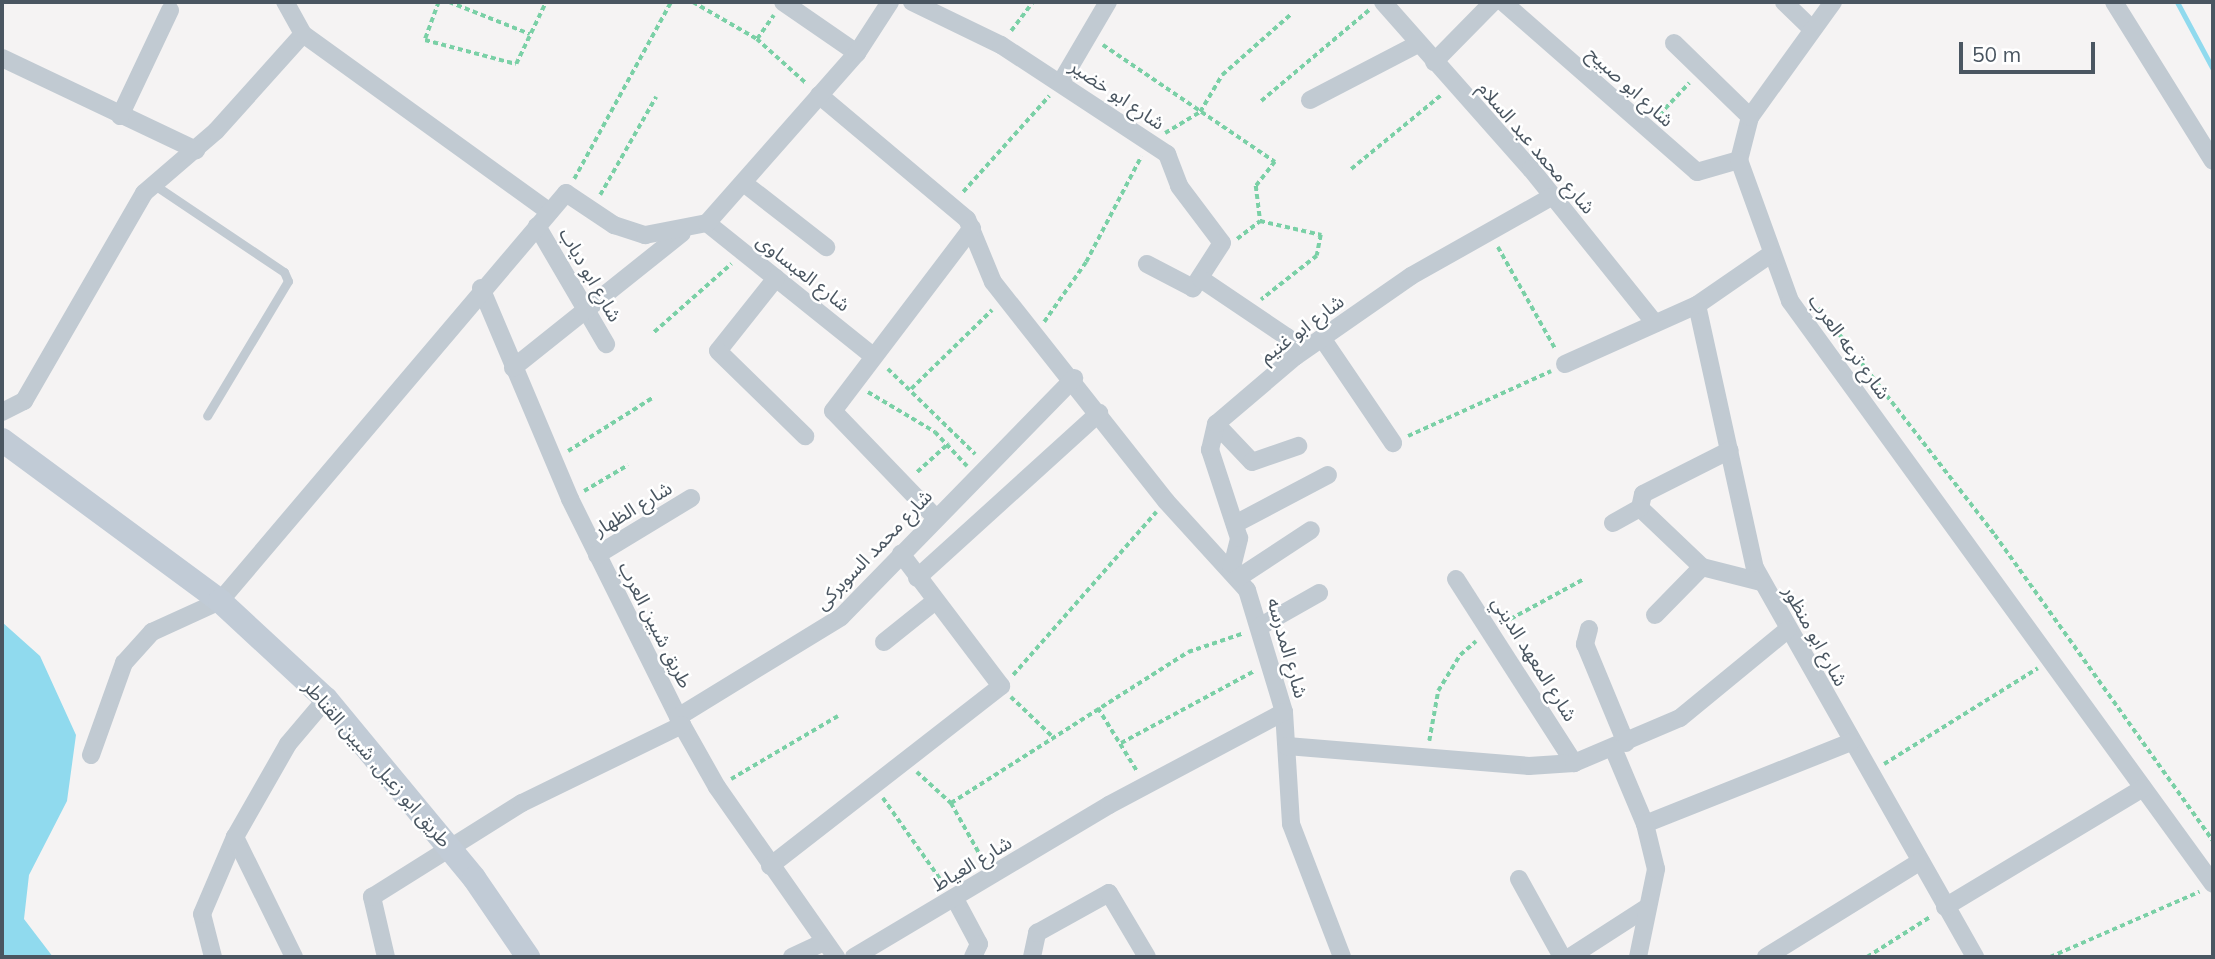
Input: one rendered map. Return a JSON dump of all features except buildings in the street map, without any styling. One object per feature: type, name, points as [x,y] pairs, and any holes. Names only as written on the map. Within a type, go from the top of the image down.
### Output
[{"type":"street","points":[[285,2],[303,34],[550,212]]},
{"type":"street","points":[[783,2],[858,53]]},
{"type":"street","points":[[513,368],[587,312],[682,233],[707,223],[745,184],[858,53],[890,2]]},
{"type":"street","name":"شارع ابو خضير","points":[[912,2],[1001,45],[1150,142],[1171,160],[1182,191],[1221,236],[1219,249]]},
{"type":"street","points":[[1061,82],[1108,2]]},
{"type":"street","name":"شارع محمد عبد السلام","points":[[1381,2],[1551,197],[1655,323]]},
{"type":"street","points":[[1434,62],[1493,2]]},
{"type":"street","name":"شارع ابو صبيح","points":[[1503,2],[1645,130],[1700,174],[1739,159]]},
{"type":"street","points":[[1784,2],[1811,28]]},
{"type":"street","points":[[1739,159],[1750,117],[1811,28],[1833,2]]},
{"type":"street","points":[[2114,2],[2213,161]]},
{"type":"street","points":[[120,116],[170,10]]},
{"type":"street","points":[[2,412],[24,401],[152,183],[195,150],[303,34]]},
{"type":"street","points":[[1674,43],[1750,117]]},
{"type":"street","points":[[1310,100],[1418,44]]},
{"type":"street","points":[[2,58],[195,150]]},
{"type":"street","points":[[819,95],[952,204],[972,228],[850,385],[833,414],[905,483],[936,517]]},
{"type":"street","name":"شارع ترعه العرب","points":[[1739,159],[1771,254],[1809,331],[2213,885]]},
{"type":"street","points":[[745,184],[826,247]]},
{"type":"street","points":[[91,755],[124,663],[152,632],[220,601],[481,288],[566,193],[591,211],[629,232],[682,233]]},
{"type":"street","name":"شارع ابو غنيم","points":[[1216,424],[1296,356],[1322,338],[1487,232],[1551,197]]},
{"type":"street","name":"شارع العبساوى","points":[[707,223],[873,356]]},
{"type":"street","name":"شارع ابو دياب","points":[[537,226],[606,344]]},
{"type":"street","name":"شارع المدرسه","points":[[972,228],[986,270],[1004,297],[1074,378],[1166,501],[1234,574],[1259,627],[1284,712],[1291,824],[1342,957]]},
{"type":"street","points":[[1196,284],[1219,249]]},
{"type":"street","points":[[1565,364],[1697,304],[1771,254]]},
{"type":"street","points":[[1147,264],[1196,284],[1248,310],[1287,337],[1296,356]]},
{"type":"street","points":[[776,278],[719,346],[805,436]]},
{"type":"street","name":"طريق شبين العرب","points":[[481,288],[552,460],[680,721],[717,787],[836,957]]},
{"type":"street","name":"شارع ابو منظور","points":[[1697,304],[1762,582],[1975,957]]},
{"type":"street","points":[[1322,338],[1394,443]]},
{"type":"street","name":"شارع محمد السوبركى","points":[[386,957],[372,897],[522,803],[680,721],[823,632],[980,470],[1074,378]]},
{"type":"street","points":[[917,579],[1099,413]]},
{"type":"street","points":[[1216,424],[1252,462],[1298,446]]},
{"type":"street","points":[[1216,424],[1210,450],[1239,538],[1234,574]]},
{"type":"street","name":"طريق ابو زعبل, شبين القناطر","points":[[2,440],[220,601],[326,699],[450,847],[528,957]]},
{"type":"street","points":[[1613,523],[1640,508],[1643,494],[1730,450]]},
{"type":"street","points":[[1235,524],[1328,475]]},
{"type":"street","name":"شارع الظهار","points":[[597,555],[691,498]]},
{"type":"street","points":[[1640,508],[1702,567],[1762,582]]},
{"type":"street","points":[[1234,574],[1311,530]]},
{"type":"street","points":[[770,866],[876,787],[1001,686],[934,602],[901,554]]},
{"type":"street","points":[[1655,615],[1702,567]]},
{"type":"street","name":"شارع المعهد الديني","points":[[1456,579],[1492,628],[1574,763]]},
{"type":"street","points":[[1259,627],[1320,593]]},
{"type":"street","points":[[884,642],[934,602]]},
{"type":"street","points":[[1589,629],[1586,644],[1645,824],[1656,869],[1637,957]]},
{"type":"street","points":[[1287,746],[1426,754],[1529,765],[1574,763],[1620,746],[1716,695],[1787,630]]},
{"type":"street","points":[[213,957],[202,914],[234,837],[288,744],[326,699]]},
{"type":"street","name":"شارع العياط","points":[[854,957],[1144,785],[1284,712]]},
{"type":"street","points":[[1645,824],[1851,742]]},
{"type":"street","points":[[1945,907],[2143,788]]},
{"type":"street","points":[[234,837],[294,957]]},
{"type":"street","points":[[1766,957],[1792,951],[1919,862]]},
{"type":"street","points":[[1519,879],[1562,957]]},
{"type":"street","points":[[1032,957],[1037,933],[1109,893],[1147,957]]},
{"type":"street","points":[[955,899],[979,944],[973,957]]},
{"type":"street","points":[[1570,957],[1646,908]]},
{"type":"street","points":[[792,957],[824,942]]},
{"type":"lane","points":[[152,183],[284,272],[288,281],[207,416]]},
{"type":"path","points":[[439,2],[425,40],[516,64],[546,2]]},
{"type":"path","points":[[449,2],[530,34]]},
{"type":"path","points":[[566,193],[671,2]]},
{"type":"path","points":[[693,2],[757,40],[819,95]]},
{"type":"path","points":[[757,40],[783,2]]},
{"type":"path","points":[[1001,45],[1033,2]]},
{"type":"path","points":[[1261,101],[1381,2]]},
{"type":"path","points":[[1037,332],[1087,262],[1150,142],[1200,111],[1222,75],[1290,15]]},
{"type":"path","points":[[1089,34],[1275,162],[1256,186],[1260,221]]},
{"type":"path","points":[[1645,130],[1702,70]]},
{"type":"path","points":[[952,204],[1061,82]]},
{"type":"path","points":[[1351,169],[1454,85]]},
{"type":"path","points":[[591,211],[656,97]]},
{"type":"path","points":[[1219,249],[1260,221],[1321,235],[1318,256],[1248,310]]},
{"type":"path","points":[[1394,443],[1565,364],[1487,232]]},
{"type":"path","points":[[654,332],[744,253]]},
{"type":"path","points":[[911,389],[1004,297]]},
{"type":"path","name":"شارع ترعه العرب","points":[[1814,303],[2098,681],[2213,841]]},
{"type":"path","points":[[873,356],[911,389],[980,470]]},
{"type":"path","points":[[850,385],[889,399],[980,470]]},
{"type":"path","points":[[552,460],[652,398]]},
{"type":"path","points":[[905,483],[948,443]]},
{"type":"path","points":[[570,499],[628,465]]},
{"type":"path","points":[[1053,737],[1001,686],[1037,654],[1166,501]]},
{"type":"path","points":[[1426,754],[1438,691],[1460,655],[1492,628],[1584,579]]},
{"type":"path","points":[[951,803],[1188,652],[1259,627]]},
{"type":"path","points":[[1870,772],[2051,660]]},
{"type":"path","points":[[1121,743],[1268,663]]},
{"type":"path","points":[[1098,708],[1144,785]]},
{"type":"path","points":[[717,787],[838,716]]},
{"type":"path","points":[[906,761],[951,803],[992,877]]},
{"type":"path","points":[[876,787],[955,899]]},
{"type":"path","points":[[2050,957],[2213,885]]},
{"type":"path","points":[[1867,957],[1945,907]]},
{"type":"water","points":[[2,622],[40,656],[76,735],[67,801],[29,875],[24,919],[53,957],[2,957]]},
{"type":"waterway","points":[[2177,2],[2213,69]]}]
